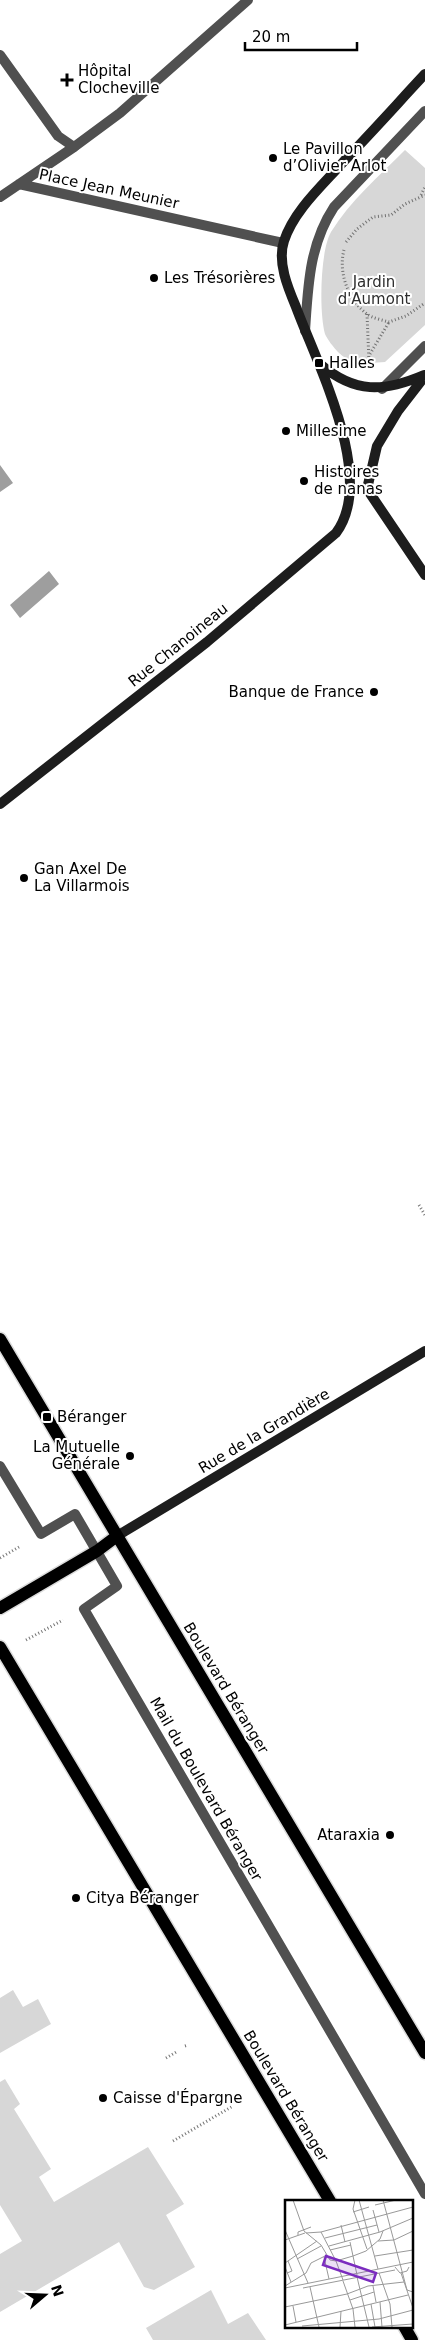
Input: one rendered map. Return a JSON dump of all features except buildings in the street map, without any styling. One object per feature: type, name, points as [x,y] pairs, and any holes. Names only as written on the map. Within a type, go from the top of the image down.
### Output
[{"type":"main road","points":[[283,243],[297,216],[329,178],[425,74]]},
{"type":"main road","name":"Rue Chanoineau","points":[[0,804],[207,642],[336,533],[344,523],[351,492],[349,454],[320,363],[305,332],[287,284],[282,263],[283,243]]},
{"type":"main road","points":[[320,363],[346,382],[382,389],[404,384],[425,375]]},
{"type":"main road","points":[[425,375],[398,411],[377,446],[368,489],[425,575]]},
{"type":"main road","points":[[351,492],[368,489]]},
{"type":"main road","name":"Boulevard Béranger","points":[[0,1339],[425,2053]]},
{"type":"main road","name":"Rue de la Grandière","points":[[117,1536],[425,1351]]},
{"type":"main road","points":[[0,1608],[97,1551],[117,1536]]},
{"type":"main road","name":"Boulevard Béranger","points":[[0,1647],[329,2200]]},
{"type":"main road","points":[[405,2328],[412,2340]]},
{"type":"street","name":"Place Jean Meunier","points":[[20,184],[74,147],[120,112],[248,0]]},
{"type":"street","points":[[0,56],[58,136],[74,147]]},
{"type":"street","points":[[305,332],[310,266],[316,242],[324,222],[334,207],[425,112]]},
{"type":"street","name":"Place Jean Meunier","points":[[20,184],[283,243]]},
{"type":"street","points":[[0,197],[20,184]]},
{"type":"street","points":[[382,389],[425,346]]},
{"type":"street","points":[[0,1466],[41,1534],[75,1514],[97,1551],[117,1586],[84,1609]]},
{"type":"street","name":"Mail du Boulevard Béranger","points":[[84,1609],[425,2194]]},
{"type":"path","points":[[369,368],[367,314],[346,286],[342,272],[342,257],[346,241],[357,229],[373,217],[391,215],[423,196],[425,187]]},
{"type":"path","points":[[367,314],[389,322],[406,316],[425,303]]},
{"type":"path","points":[[370,355],[389,322]]},
{"type":"path","points":[[419,1205],[425,1215]]},
{"type":"path","points":[[26,1640],[84,1609]]},
{"type":"path","points":[[166,2058],[178,2051]]},
{"type":"path","points":[[173,2141],[233,2106]]},
{"type":"green space","name":"Jardin d'Aumont","points":[[405,150],[425,168],[425,325],[385,362],[367,363],[354,361],[338,352],[325,334],[321,298],[327,241],[331,232],[347,210],[365,189]]},
{"type":"green space","points":[[13,1990],[23,2007],[38,1999],[51,2024],[0,2053],[0,1998]]},
{"type":"green space","points":[[5,2079],[20,2104],[14,2109],[51,2169],[39,2177],[54,2202],[148,2147],[184,2204],[166,2215],[195,2267],[154,2290],[144,2287],[119,2242],[0,2312],[0,2254],[22,2241],[0,2205],[0,2082]]},
{"type":"green space","points":[[211,2290],[228,2324],[248,2313],[266,2340],[153,2340],[146,2328]]},
{"type":"shaded area","points":[[0,465],[13,483],[0,492]]},
{"type":"shaded area","points":[[49,571],[59,584],[20,618],[10,605]]},
{"type":"place","name":"Hôpital Clocheville","points":[[67,80]]},
{"type":"place","name":"Le Pavillon d’Olivier Arlot","points":[[273,158]]},
{"type":"place","name":"Les Trésorières","points":[[154,278]]},
{"type":"place","name":"Halles","points":[[319,363]]},
{"type":"place","name":"Millesime","points":[[286,431]]},
{"type":"place","name":"Histoires de nanas","points":[[304,481]]},
{"type":"place","name":"Banque de France","points":[[374,692]]},
{"type":"place","name":"Gan Axel De La Villarmois","points":[[24,878]]},
{"type":"place","name":"Béranger","points":[[47,1417]]},
{"type":"place","name":"La Mutuelle Générale","points":[[130,1456]]},
{"type":"place","name":"Ataraxia","points":[[390,1835]]},
{"type":"place","name":"Citya Béranger","points":[[76,1898]]},
{"type":"place","name":"Caisse d'Épargne","points":[[103,2098]]}]
